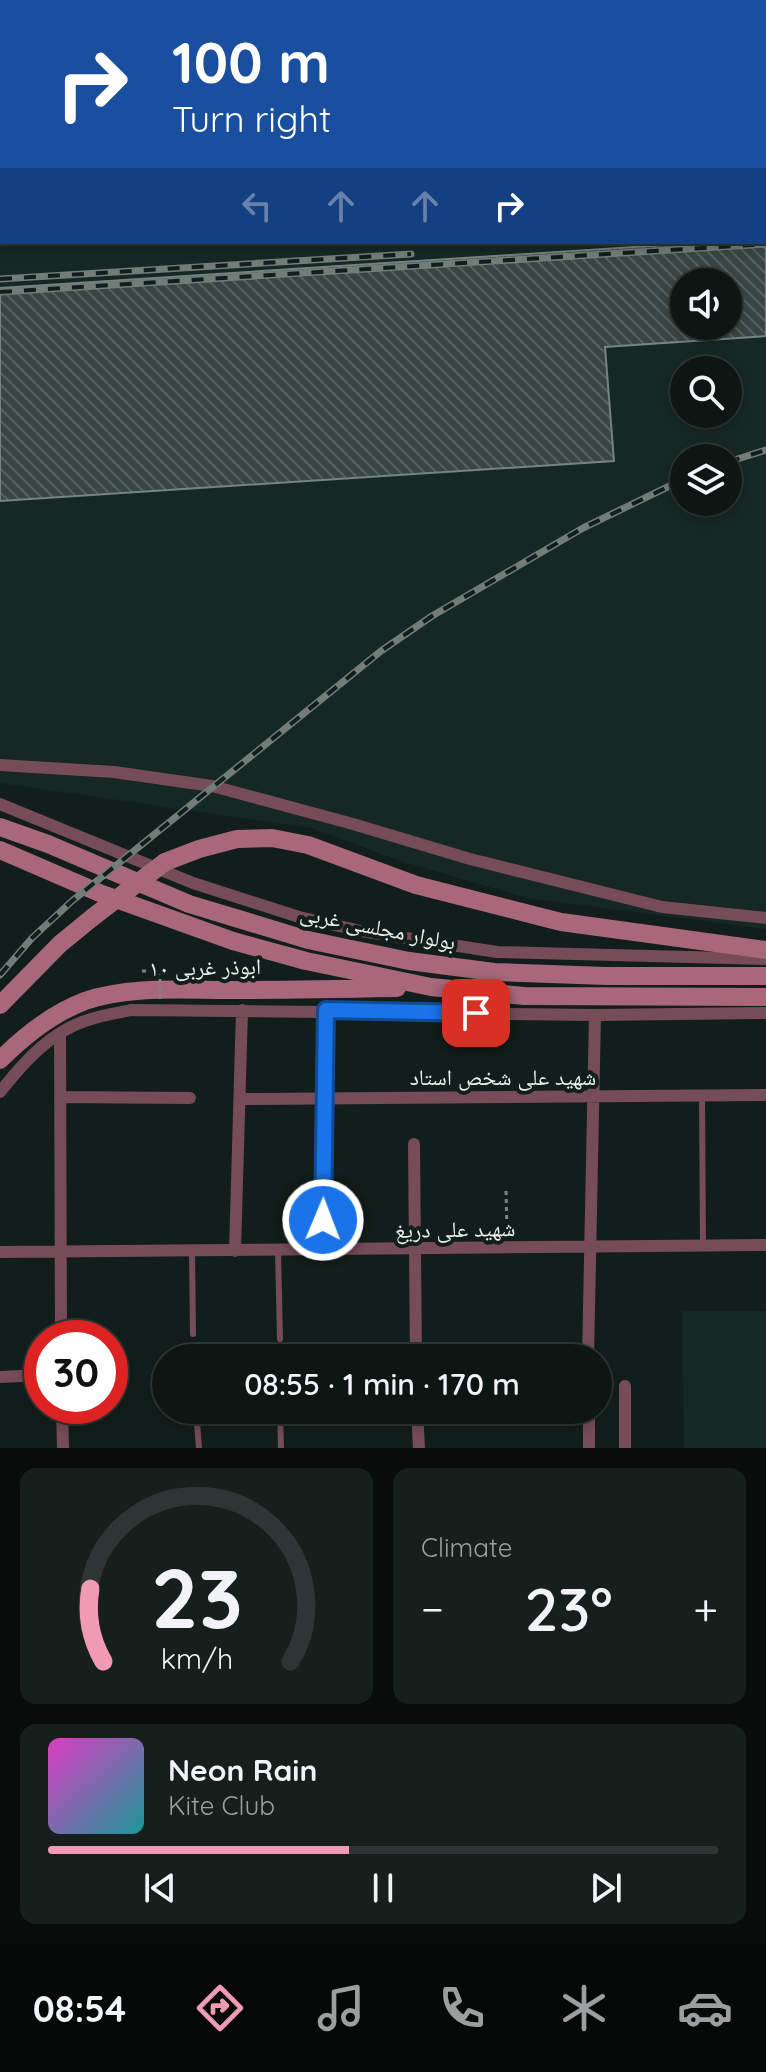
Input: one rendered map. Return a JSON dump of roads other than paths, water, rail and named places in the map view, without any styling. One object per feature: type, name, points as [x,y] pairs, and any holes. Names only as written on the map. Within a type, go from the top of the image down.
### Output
[{"type":"main road","name":"بولوار مجلسی غربی","points":[[0,827],[189,904],[308,940],[409,961],[494,972],[766,976]]},
{"type":"main road","points":[[0,1005],[60,944],[165,862],[237,839],[272,838],[308,845],[416,885],[561,922],[766,950]]},
{"type":"main road","name":"بولوار مجلسی غربی","points":[[0,850],[102,894],[233,941],[306,961],[431,987],[524,996],[766,997]]},
{"type":"main road","points":[[657,976],[766,965]]},
{"type":"main road","name":"ابوذر غربی ۱۰","points":[[0,1060],[20,1040],[53,1018],[86,1001],[123,994],[175,990],[431,987]]},
{"type":"street","points":[[0,765],[114,772],[212,786],[470,859],[662,907],[766,918]]},
{"type":"street","points":[[0,804],[193,883],[299,917],[361,931],[497,952],[766,959]]},
{"type":"street","points":[[0,1092],[23,1063],[60,1033],[86,1020],[131,1010],[595,1015],[766,1013]]},
{"type":"street","points":[[235,1251],[242,1010]]},
{"type":"street","points":[[322,1250],[326,1010]]},
{"type":"street","points":[[588,1344],[595,1015]]},
{"type":"street","points":[[60,1033],[61,1320]]},
{"type":"street","name":"شهید علی شخص استاد","points":[[240,1099],[766,1095]]},
{"type":"street","points":[[60,1097],[190,1098]]},
{"type":"street","points":[[414,1144],[416,1344]]},
{"type":"street","name":"شهید علی دریغ","points":[[0,1252],[766,1245]]},
{"type":"street","points":[[0,1377],[24,1376]]},
{"type":"street","points":[[625,1386],[625,1448]]},
{"type":"street","points":[[62,1424],[63,1448]]},
{"type":"street","points":[[418,1424],[419,1448]]},
{"type":"street","points":[[589,1424],[589,1448]]},
{"type":"lane","points":[[702,1095],[703,1247]]},
{"type":"lane","points":[[192,1251],[193,1334]]},
{"type":"lane","points":[[278,1251],[280,1339]]},
{"type":"lane","points":[[197,1424],[199,1448]]},
{"type":"lane","points":[[280,1424],[281,1448]]},
{"type":"railway","points":[[0,292],[766,244]]},
{"type":"railway","points":[[0,279],[411,254]]},
{"type":"railway","points":[[742,458],[766,450]]},
{"type":"railway","points":[[0,975],[32,938],[72,901],[381,651],[432,616],[583,528],[670,486]]}]
